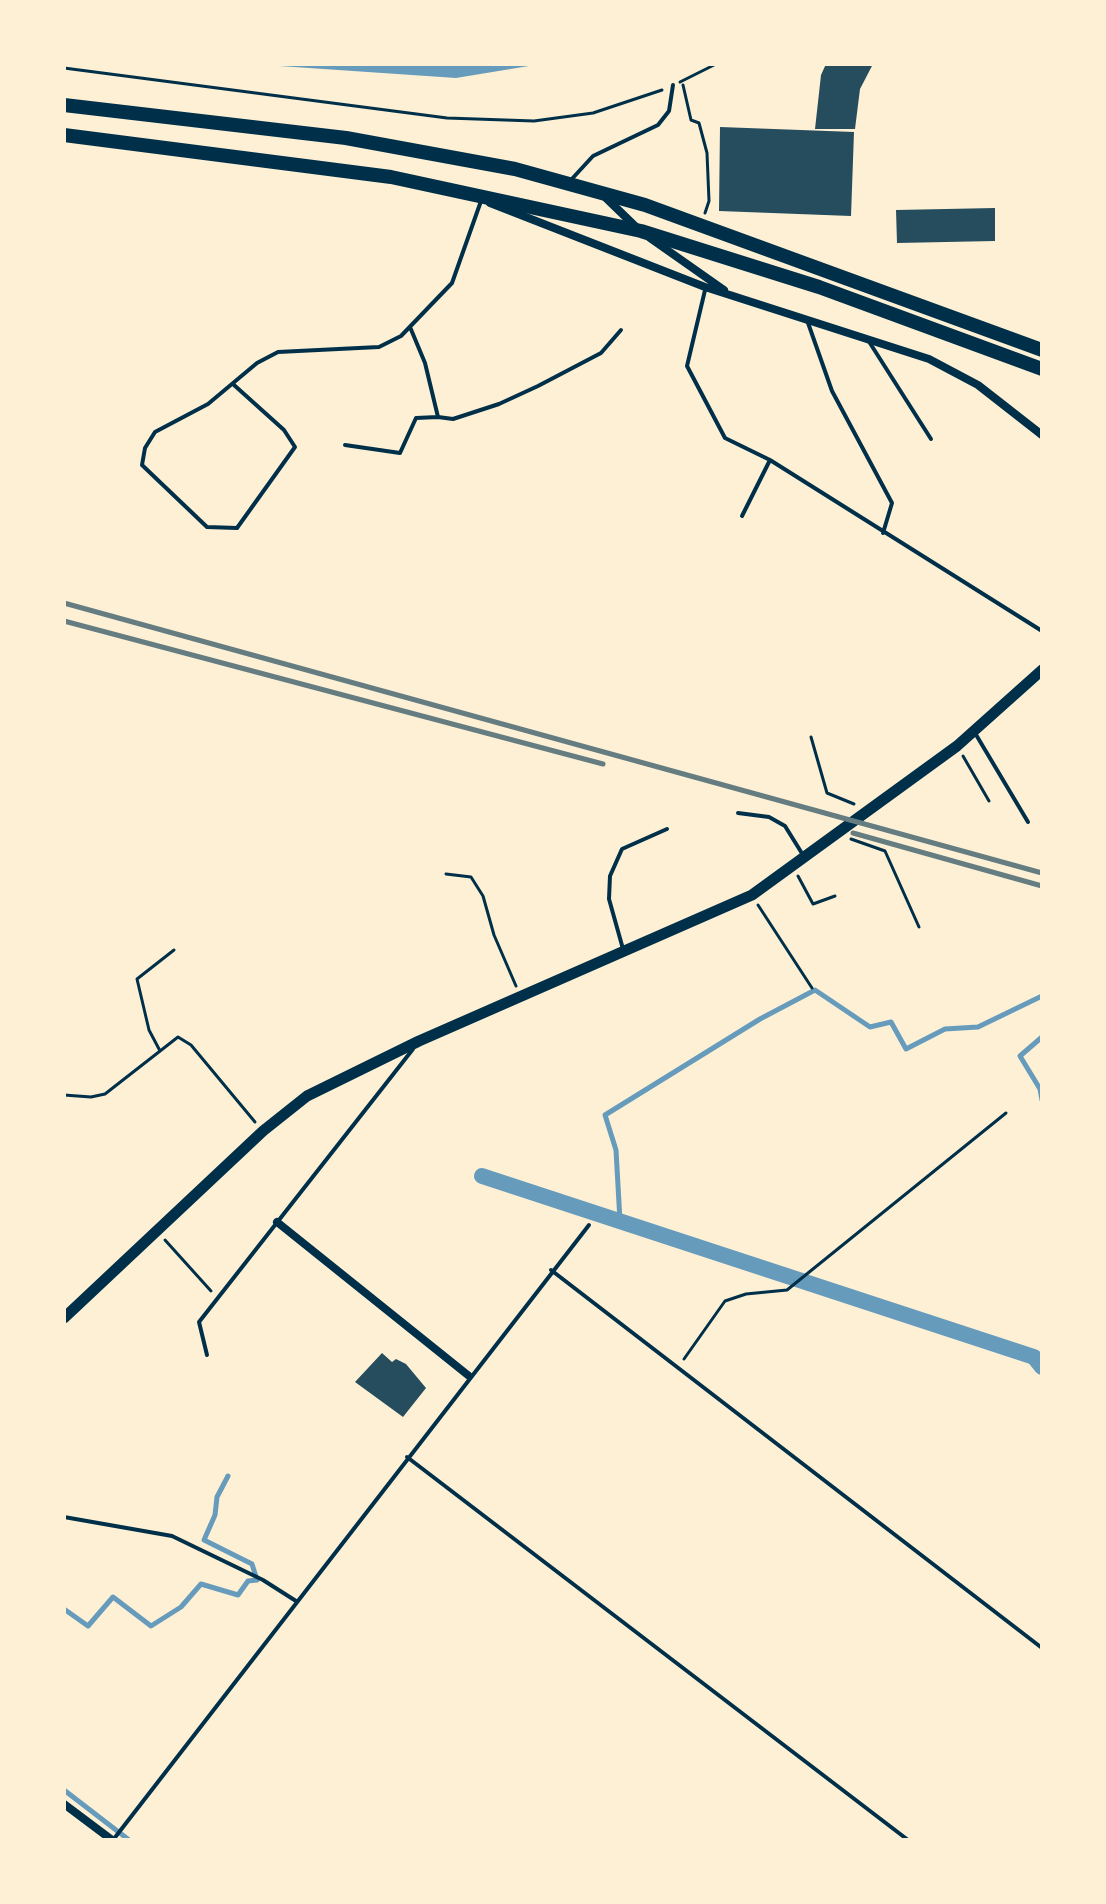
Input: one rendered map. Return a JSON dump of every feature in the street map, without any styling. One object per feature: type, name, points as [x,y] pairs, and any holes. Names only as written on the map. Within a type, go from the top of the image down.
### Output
[{"type":"main road","points":[[64,105],[346,138],[515,169],[598,191],[701,225],[944,317],[1042,350]]},
{"type":"main road","points":[[64,135],[391,177],[641,231],[819,287],[1042,369]]},
{"type":"street","points":[[598,191],[641,231],[707,283]]},
{"type":"street","points":[[482,199],[512,214],[728,292],[929,359],[978,385],[1042,435]]},
{"type":"street","points":[[64,1318],[263,1131],[307,1096],[332,1080],[752,895],[957,746],[1042,670]]},
{"type":"street","points":[[277,1222],[469,1376]]},
{"type":"street","points":[[64,1804],[112,1840]]},
{"type":"lane","points":[[568,183],[593,156],[658,125],[669,111],[673,85]]},
{"type":"lane","points":[[234,385],[284,430],[295,447],[237,528],[207,527],[142,465],[145,448],[155,432],[234,385],[257,363],[278,352],[379,347],[410,327],[452,283],[482,199]]},
{"type":"lane","points":[[707,283],[687,366],[725,438],[770,460],[1042,631]]},
{"type":"lane","points":[[807,318],[832,391],[892,503],[883,533]]},
{"type":"lane","points":[[410,327],[425,363],[438,417]]},
{"type":"lane","points":[[345,445],[400,453],[416,418],[453,419],[499,404],[601,353],[621,330]]},
{"type":"lane","points":[[867,338],[931,439]]},
{"type":"lane","points":[[742,516],[770,460]]},
{"type":"lane","points":[[974,731],[1028,822]]},
{"type":"lane","points":[[738,813],[769,817],[785,826],[805,857]]},
{"type":"lane","points":[[624,952],[609,899],[610,876],[622,849],[667,829]]},
{"type":"lane","points":[[207,1355],[199,1322],[419,1041]]},
{"type":"lane","points":[[112,1840],[551,1270],[589,1225]]},
{"type":"lane","points":[[551,1270],[1042,1648]]},
{"type":"lane","points":[[407,1457],[908,1840]]},
{"type":"lane","points":[[64,1517],[172,1536],[263,1580],[296,1601]]},
{"type":"path","points":[[64,68],[447,118],[520,120],[593,113],[673,85],[716,64]]},
{"type":"path","points":[[683,81],[691,120],[699,123],[707,153],[709,201],[701,225]]},
{"type":"path","points":[[811,737],[827,793],[869,810]]},
{"type":"path","points":[[957,746],[989,801]]},
{"type":"path","points":[[839,832],[885,851],[919,927]]},
{"type":"path","points":[[793,865],[813,904],[835,896]]},
{"type":"path","points":[[446,874],[471,877],[483,896],[494,935],[521,997]]},
{"type":"path","points":[[752,895],[812,988]]},
{"type":"path","points":[[159,1049],[149,1030],[137,979],[174,950]]},
{"type":"path","points":[[64,1095],[91,1097],[105,1094],[178,1037],[191,1045],[263,1131]]},
{"type":"path","points":[[678,1368],[699,1333],[725,1301],[746,1294],[787,1290],[1006,1113]]},
{"type":"path","points":[[157,1231],[216,1297]]},
{"type":"water","points":[[250,64],[541,64],[456,78]]},
{"type":"building","points":[[826,64],[873,64],[860,89],[855,129],[815,129],[821,75]]},
{"type":"building","points":[[720,127],[854,132],[851,216],[719,211]]},
{"type":"building","points":[[995,208],[995,241],[897,243],[896,210]]},
{"type":"building","points":[[382,1353],[392,1362],[396,1359],[406,1364],[426,1388],[403,1417],[355,1382]]},
{"type":"waterway","points":[[620,1221],[616,1150],[605,1115],[760,1019],[815,990],[870,1027],[891,1022],[906,1049],[945,1029],[978,1027],[1042,996]]},
{"type":"waterway","points":[[1042,1037],[1020,1056],[1040,1089],[1042,1100]]},
{"type":"waterway","points":[[482,1176],[1034,1357],[1042,1367]]},
{"type":"waterway","points":[[64,1609],[88,1626],[113,1597],[151,1626],[181,1607],[201,1584],[238,1595],[248,1581],[257,1580],[252,1564],[204,1540],[215,1515],[217,1497],[228,1476]]},
{"type":"waterway","points":[[64,1790],[129,1840]]},
{"type":"railway","points":[[64,603],[1042,873]]},
{"type":"railway","points":[[64,621],[603,764]]},
{"type":"railway","points":[[853,833],[1042,886]]}]
